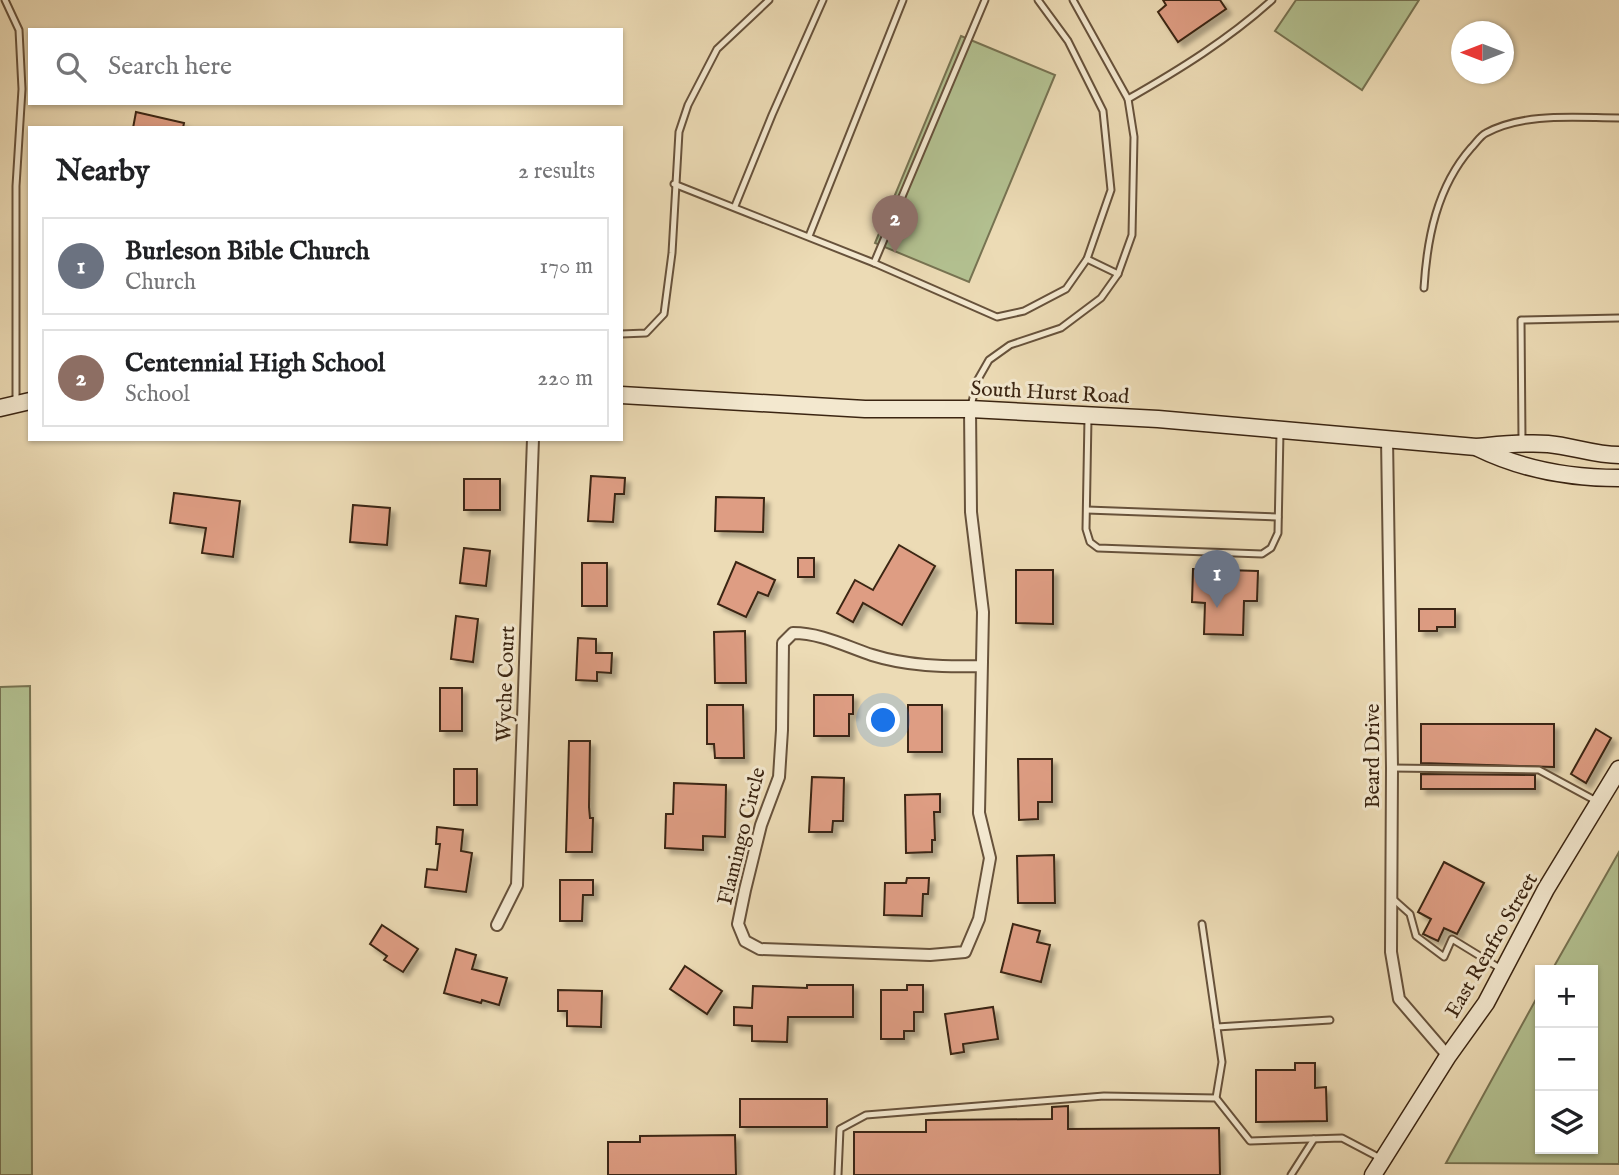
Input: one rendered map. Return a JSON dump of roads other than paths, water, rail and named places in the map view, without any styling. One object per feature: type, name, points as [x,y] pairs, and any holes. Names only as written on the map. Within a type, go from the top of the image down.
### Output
[{"type":"street","name":"South Hurst Road","points":[[623,395],[865,409],[970,409],[1088,415],[1475,447],[1549,444],[1601,455],[1619,455]]},
{"type":"street","name":"Flamingo Circle","points":[[970,409],[971,512],[983,612],[979,813],[990,858],[979,919],[965,952],[930,955],[760,948],[745,941],[738,925],[745,890],[761,825],[779,778],[783,643],[793,633],[812,633],[874,656],[944,667],[981,666]]},
{"type":"street","name":"Beard Drive","points":[[1387,438],[1392,768],[1391,952],[1399,999],[1448,1056]]},
{"type":"street","name":"Wyche Court","points":[[497,925],[517,885],[533,441]]},
{"type":"street","name":"South Hurst Road","points":[[1475,447],[1516,464],[1570,474],[1619,478]]},
{"type":"street","name":"East Renfro Street","points":[[1373,1175],[1448,1056],[1486,1003],[1546,889],[1619,769]]},
{"type":"lane","points":[[5,0],[19,30],[22,75],[16,186],[15,405]]},
{"type":"lane","points":[[623,334],[646,333],[664,314],[672,253],[679,132],[688,105],[717,48],[769,0]]},
{"type":"lane","points":[[735,206],[823,0]]},
{"type":"lane","points":[[808,236],[903,0]]},
{"type":"lane","points":[[874,262],[985,0]]},
{"type":"lane","points":[[674,184],[874,262],[997,317],[1024,311],[1066,289],[1087,259],[1111,190],[1104,111],[1068,41],[1038,0]]},
{"type":"lane","points":[[970,409],[978,381],[989,359],[1010,345],[1061,328],[1101,298],[1118,274],[1132,235],[1134,137],[1128,99],[1073,0]]},
{"type":"lane","points":[[1128,99],[1173,73],[1246,23],[1272,0]]},
{"type":"lane","points":[[1424,288],[1426,252],[1445,186],[1466,154],[1483,135],[1498,128],[1532,120],[1619,118]]},
{"type":"lane","points":[[1087,259],[1118,274]]},
{"type":"lane","points":[[1522,443],[1521,320],[1619,318]]},
{"type":"lane","points":[[1088,415],[1086,529],[1090,542],[1098,548],[1262,554],[1271,548],[1278,533],[1280,429]]},
{"type":"lane","points":[[1087,510],[1278,517]]},
{"type":"lane","points":[[1392,768],[1539,770],[1598,803]]},
{"type":"lane","points":[[1391,897],[1410,915],[1416,936],[1444,957],[1452,939],[1503,970]]},
{"type":"lane","points":[[1202,924],[1222,1062],[1216,1098],[1250,1141],[1342,1138],[1383,1159]]},
{"type":"lane","points":[[1217,1027],[1330,1020]]},
{"type":"lane","points":[[838,1175],[840,1129],[866,1115],[1104,1096],[1216,1098]]},
{"type":"lane","points":[[1292,1175],[1314,1139]]},
{"type":"place","name":"Centennial High School","points":[[895,253]]},
{"type":"place","name":"Burleson Bible Church","points":[[1217,608]]}]
